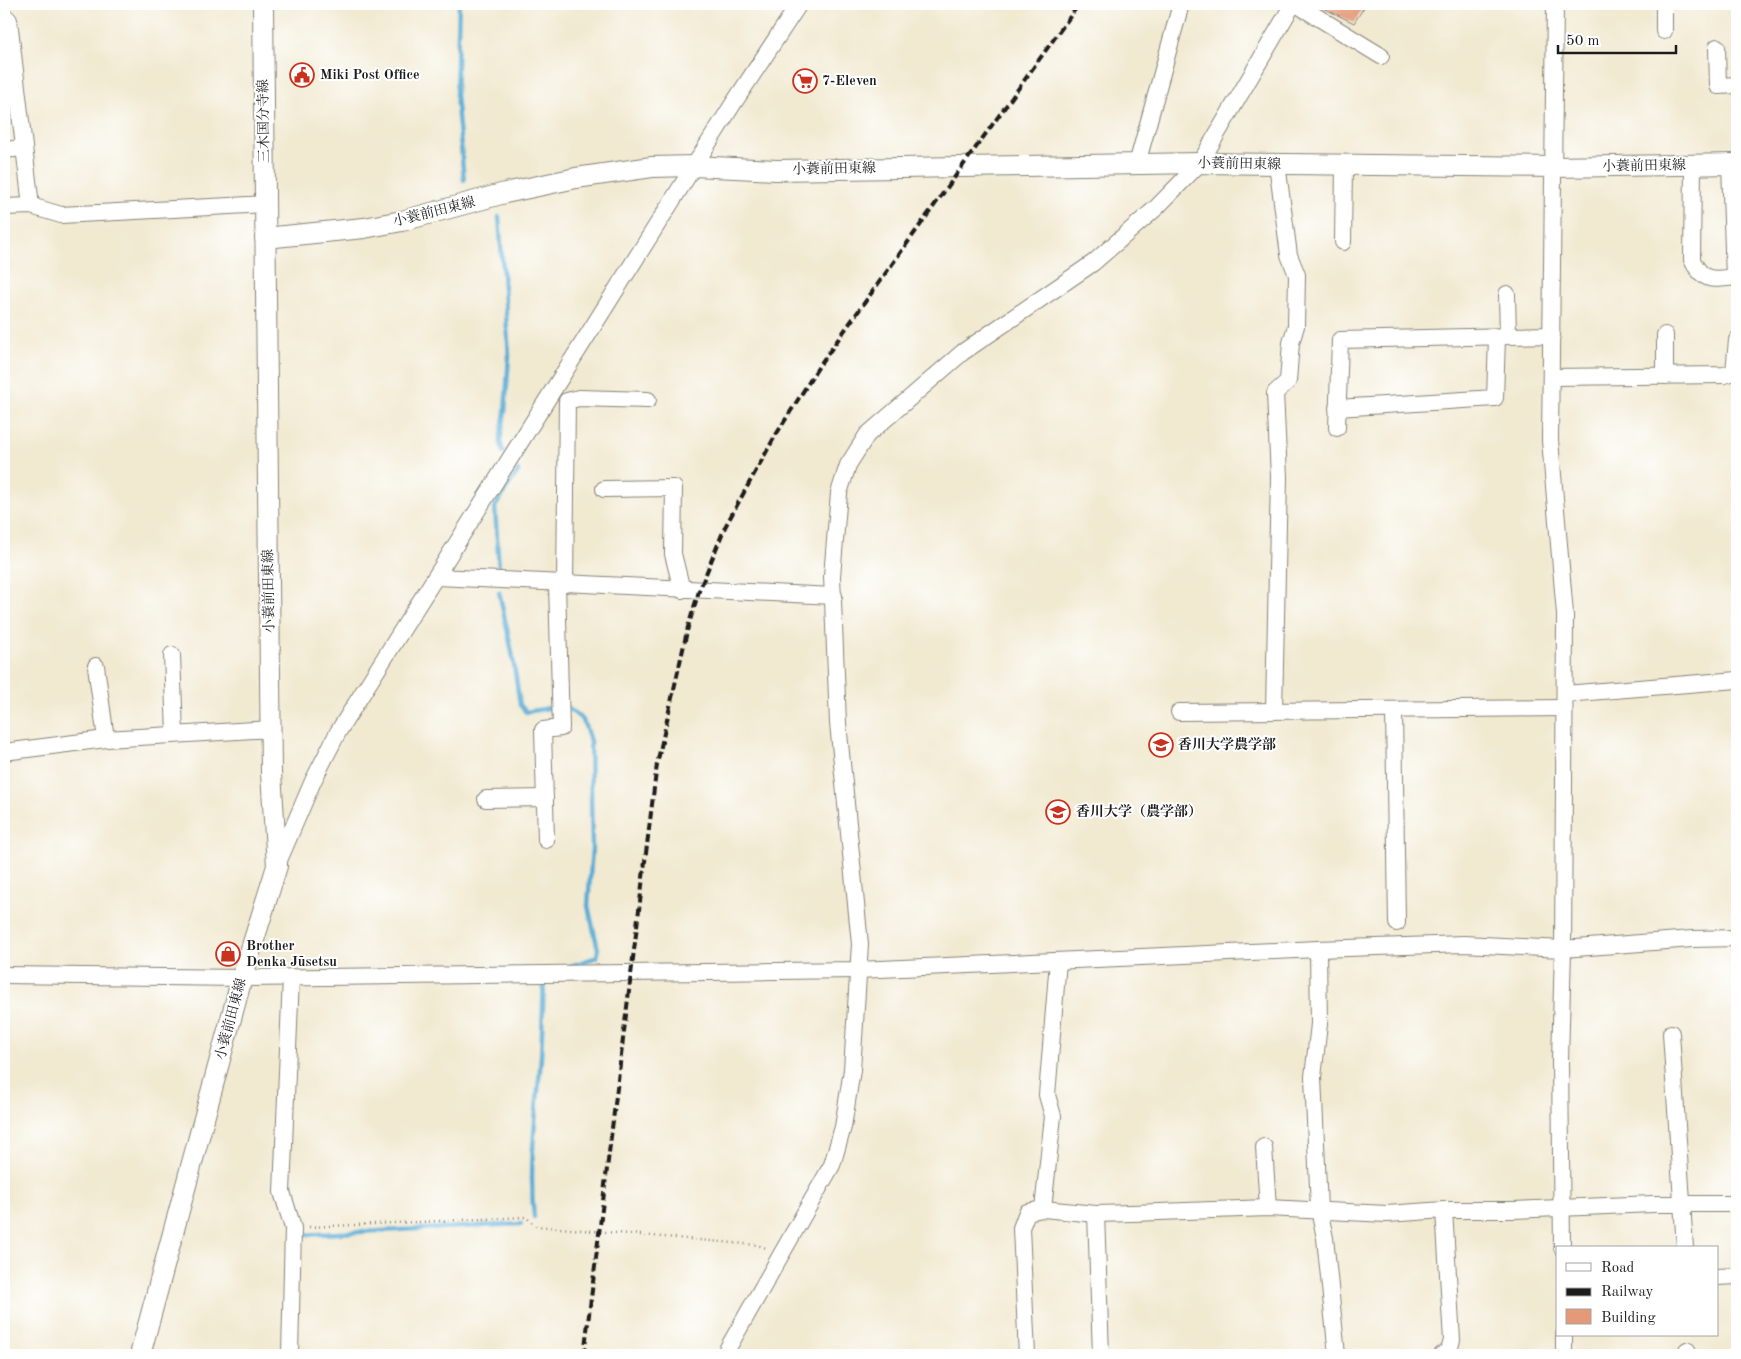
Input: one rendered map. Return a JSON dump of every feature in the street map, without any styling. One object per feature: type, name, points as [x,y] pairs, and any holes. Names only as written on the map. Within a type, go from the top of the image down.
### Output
[{"type":"main road","name":"三木国分寺線","points":[[263,4],[265,238]]},
{"type":"main road","name":"小蓑前田東線","points":[[140,1355],[242,978],[277,866],[270,729],[265,238],[364,228],[402,221],[506,193],[576,178],[652,167],[694,166],[776,170],[1200,163],[1554,167],[1734,164]]},
{"type":"street","points":[[277,866],[313,781],[338,732],[437,578],[694,166],[799,4]]},
{"type":"street","points":[[1138,164],[1181,4]]},
{"type":"street","points":[[724,1355],[832,1166],[843,1127],[852,1070],[860,944],[836,696],[832,576],[839,494],[848,465],[868,435],[962,352],[1093,263],[1156,208],[1200,163],[1295,4],[1382,56]]},
{"type":"street","points":[[1555,4],[1550,440],[1565,614],[1563,949],[1560,1061],[1562,1246]]},
{"type":"street","points":[[1664,4],[1664,31]]},
{"type":"street","points":[[4,15],[9,20],[11,93],[24,148],[31,206]]},
{"type":"street","points":[[1716,47],[1718,86],[1737,85]]},
{"type":"street","points":[[4,150],[24,148]]},
{"type":"street","points":[[1274,711],[1279,477],[1275,393],[1288,382],[1291,343],[1296,326],[1297,292],[1297,275],[1289,255],[1277,164]]},
{"type":"street","points":[[1693,165],[1692,260],[1698,272],[1708,279],[1736,278],[1734,164]]},
{"type":"street","points":[[1343,242],[1344,165]]},
{"type":"street","points":[[4,207],[31,206],[61,215],[265,204]]},
{"type":"street","points":[[1338,408],[1495,398],[1507,294]]},
{"type":"street","points":[[1337,428],[1340,340],[1552,335]]},
{"type":"street","points":[[1665,335],[1665,376]]},
{"type":"street","points":[[1551,377],[1724,375],[1734,372],[1737,340]]},
{"type":"street","points":[[552,394],[567,401],[580,398],[648,400]]},
{"type":"street","points":[[546,840],[543,730],[561,728],[561,584],[567,401]]},
{"type":"street","points":[[604,489],[674,488],[673,554],[682,590]]},
{"type":"street","points":[[437,578],[834,596]]},
{"type":"street","points":[[172,655],[175,734]]},
{"type":"street","points":[[96,666],[106,739]]},
{"type":"street","points":[[1179,712],[1394,710],[1564,701],[1737,680]]},
{"type":"street","points":[[1394,710],[1398,923]]},
{"type":"street","points":[[4,752],[106,739],[270,729]]},
{"type":"street","points":[[486,799],[545,798]]},
{"type":"street","points":[[4,975],[242,978],[858,970],[1464,944],[1563,949],[1692,939],[1737,938]]},
{"type":"street","points":[[1318,949],[1319,1024],[1313,1077],[1319,1209],[1325,1238],[1337,1355]]},
{"type":"street","points":[[1043,1209],[1053,1116],[1047,1095],[1058,961]]},
{"type":"street","points":[[290,1355],[293,1228],[282,1192],[291,977]]},
{"type":"street","points":[[1671,1033],[1685,1246]]},
{"type":"street","points":[[1264,1147],[1268,1208]]},
{"type":"street","points":[[1027,1355],[1021,1228],[1027,1212],[1043,1209],[1096,1214],[1268,1208],[1319,1209],[1388,1214],[1444,1210],[1653,1204],[1682,1206],[1737,1204]]},
{"type":"street","points":[[1442,1355],[1449,1351],[1452,1340],[1444,1210]]},
{"type":"street","points":[[1096,1214],[1101,1355]]},
{"type":"street","points":[[1718,1277],[1737,1276]]},
{"type":"street","points":[[1564,1336],[1564,1355]]},
{"type":"path","points":[[293,1228],[526,1218],[536,1226],[757,1245],[781,1254]]},
{"type":"building","points":[[1315,4],[1366,4],[1354,23]]},
{"type":"waterway","points":[[459,4],[456,95],[464,180]]},
{"type":"waterway","points":[[499,217],[509,356],[505,412],[500,441],[503,452]]},
{"type":"waterway","points":[[499,570],[495,507],[518,471]]},
{"type":"waterway","points":[[499,592],[512,652],[520,705],[526,712],[549,708]]},
{"type":"waterway","points":[[569,709],[583,720],[590,741],[592,848],[588,906],[598,949],[597,957],[571,966]]},
{"type":"waterway","points":[[534,1217],[532,1177],[541,1057],[544,981]]},
{"type":"waterway","points":[[299,1235],[521,1224]]},
{"type":"railway","points":[[584,1355],[657,764],[688,627],[699,591],[725,527],[774,438],[819,366],[1079,4]]},
{"type":"place","name":"Miki Post Office","points":[[302,75]]},
{"type":"place","name":"7-Eleven","points":[[805,81]]},
{"type":"place","name":"香川大学農学部","points":[[1161,745]]},
{"type":"place","name":"香川大学（農学部）","points":[[1058,812]]},
{"type":"place","name":"Brother Denka Jūsetsu","points":[[228,954]]}]
